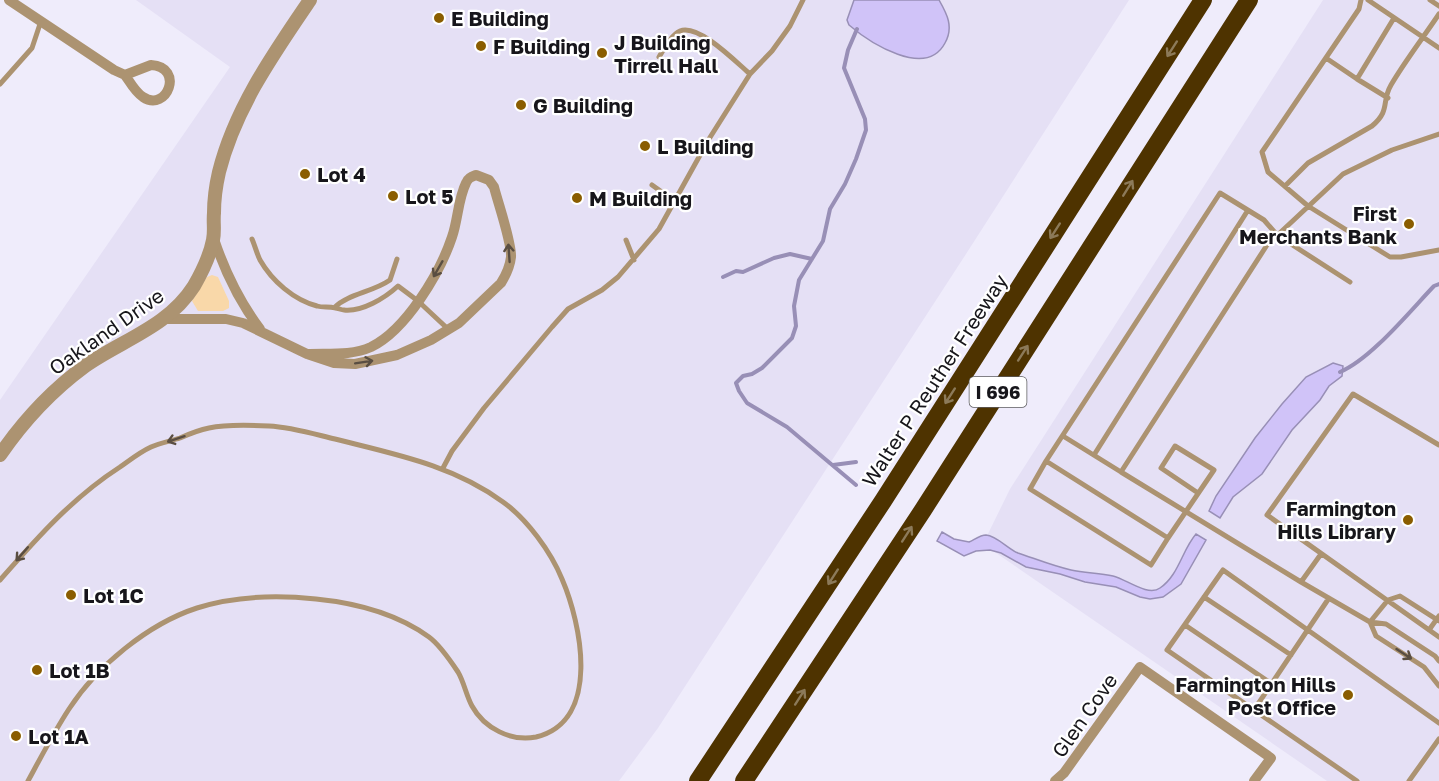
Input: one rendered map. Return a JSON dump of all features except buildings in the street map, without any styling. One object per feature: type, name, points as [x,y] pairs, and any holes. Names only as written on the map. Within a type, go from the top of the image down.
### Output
[{"type":"highway","name":"Walter P Reuther Freeway","points":[[698,781],[877,510],[1203,0]]},
{"type":"highway","name":"I 696","points":[[746,781],[923,510],[1248,0]]},
{"type":"highway","points":[[685,781],[736,725]]},
{"type":"street","points":[[9,0],[125,75]]},
{"type":"street","name":"Oakland Drive","points":[[0,454],[50,394],[85,366],[164,319],[187,296],[207,260],[213,239],[219,173],[235,126],[261,75],[310,0]]},
{"type":"street","points":[[164,319],[226,319],[243,323],[307,354],[343,364],[376,360],[416,348],[449,330],[501,284],[510,262],[511,251],[494,187],[489,180],[482,176],[471,177],[465,184],[444,259],[418,301],[391,332],[370,347],[348,353],[307,354]]},
{"type":"street","points":[[213,239],[238,297],[262,331]]},
{"type":"street","name":"Glen Cove","points":[[1055,781],[1065,773],[1140,667],[1271,758],[1254,781]]},
{"type":"lane","points":[[443,468],[452,451],[484,408],[568,309],[602,290],[618,277],[659,229],[707,142],[750,74],[784,35],[802,0]]},
{"type":"lane","points":[[1361,0],[1359,9],[1262,152],[1268,172],[1308,206],[1390,257],[1439,250]]},
{"type":"lane","points":[[1368,0],[1439,48]]},
{"type":"lane","points":[[1430,0],[1439,6]]},
{"type":"lane","points":[[1285,186],[1308,163],[1376,123],[1385,110],[1389,88],[1439,14]]},
{"type":"lane","points":[[1357,78],[1394,18]]},
{"type":"lane","points":[[0,84],[32,48],[41,21]]},
{"type":"lane","points":[[659,57],[674,36],[688,30],[699,33],[750,74]]},
{"type":"lane","points":[[1326,58],[1388,98]]},
{"type":"lane","points":[[1121,472],[1267,245],[1276,235],[1343,174],[1392,150],[1439,134]]},
{"type":"lane","points":[[652,185],[673,200]]},
{"type":"lane","points":[[1198,493],[1161,468],[1175,446],[1214,470],[1151,565],[1030,489],[1220,194],[1264,220],[1276,235],[1350,282]]},
{"type":"lane","points":[[1094,455],[1248,210]]},
{"type":"lane","points":[[252,239],[260,260],[290,294],[317,306],[344,310],[360,308],[387,295],[398,286]]},
{"type":"lane","points":[[626,240],[634,260]]},
{"type":"lane","points":[[334,307],[342,300],[374,289],[390,280],[397,259]]},
{"type":"lane","points":[[390,280],[418,301],[449,330]]},
{"type":"lane","points":[[1439,445],[1353,394],[1267,515],[1439,637]]},
{"type":"lane","points":[[0,580],[49,524],[93,484],[150,447],[210,428],[272,426],[304,431],[443,468],[474,482],[505,503],[535,534],[561,576],[572,606],[578,632],[581,679],[575,703],[560,724],[537,736],[522,737],[500,733],[488,724],[474,709],[459,673],[433,640],[403,620],[336,601],[300,597],[263,596],[195,608],[151,630],[120,651],[70,708],[28,781]]},
{"type":"lane","points":[[1063,436],[1185,513],[1301,582],[1370,622],[1386,624],[1436,656],[1439,661]]},
{"type":"lane","points":[[1046,462],[1168,538]]},
{"type":"lane","points":[[1301,582],[1321,554]]},
{"type":"lane","points":[[1357,781],[1167,650],[1223,570],[1439,723]]},
{"type":"lane","points":[[1370,622],[1388,600],[1400,596],[1438,619],[1429,630]]},
{"type":"lane","points":[[1204,597],[1291,655]]},
{"type":"lane","points":[[1254,711],[1329,598]]},
{"type":"lane","points":[[1370,622],[1376,636],[1424,667],[1439,686]]},
{"type":"lane","points":[[1185,625],[1272,684]]},
{"type":"lane","points":[[1408,781],[1439,740]]},
{"type":"shaded area","points":[[136,0],[1129,0],[658,728],[619,781],[0,781],[0,400],[230,67]]},
{"type":"shaded area","points":[[854,0],[939,0],[948,21],[948,37],[936,53],[925,58],[912,58],[898,54],[870,40],[849,25],[847,20]]},
{"type":"shaded area","points":[[1323,0],[1439,0],[1439,781],[1327,781],[983,544],[1010,489]]},
{"type":"shaded area","points":[[212,275],[218,277],[229,301],[229,308],[223,311],[198,311],[192,301],[207,277]]},
{"type":"shaded area","points":[[1333,363],[1343,366],[1342,376],[1329,386],[1320,400],[1292,430],[1262,474],[1233,497],[1220,518],[1209,511],[1216,496],[1255,438],[1282,404],[1306,377]]},
{"type":"shaded area","points":[[942,532],[954,539],[969,542],[982,536],[990,536],[1018,553],[1044,562],[1071,570],[1113,576],[1149,590],[1160,588],[1172,576],[1196,534],[1206,540],[1181,584],[1163,597],[1150,599],[1116,587],[1085,582],[1026,567],[1001,553],[990,550],[976,551],[964,556],[937,541]]},
{"type":"waterway","points":[[856,485],[787,427],[747,403],[736,383],[743,376],[762,368],[792,338],[796,326],[794,306],[799,280],[823,241],[830,209],[845,184],[866,130],[865,119],[844,68],[848,50],[857,29]]},
{"type":"waterway","points":[[723,277],[790,254],[812,259]]},
{"type":"waterway","points":[[1340,372],[1352,366],[1377,346],[1434,286],[1439,284]]},
{"type":"waterway","points":[[833,465],[856,462]]},
{"type":"place","name":"E Building","points":[[439,18]]},
{"type":"place","name":"F Building","points":[[481,46]]},
{"type":"place","name":"J Building Tirrell Hall","points":[[602,53]]},
{"type":"place","name":"G Building","points":[[521,105]]},
{"type":"place","name":"L Building","points":[[645,146]]},
{"type":"place","name":"Lot 4","points":[[305,174]]},
{"type":"place","name":"Lot 5","points":[[393,196]]},
{"type":"place","name":"M Building","points":[[577,198]]},
{"type":"place","name":"First Merchants Bank","points":[[1409,224]]},
{"type":"place","name":"Farmington Hills Library","points":[[1408,520]]},
{"type":"place","name":"Lot 1C","points":[[71,595]]},
{"type":"place","name":"Lot 1B","points":[[37,670]]},
{"type":"place","name":"Farmington Hills Post Office","points":[[1348,695]]},
{"type":"place","name":"Lot 1A","points":[[16,736]]}]
